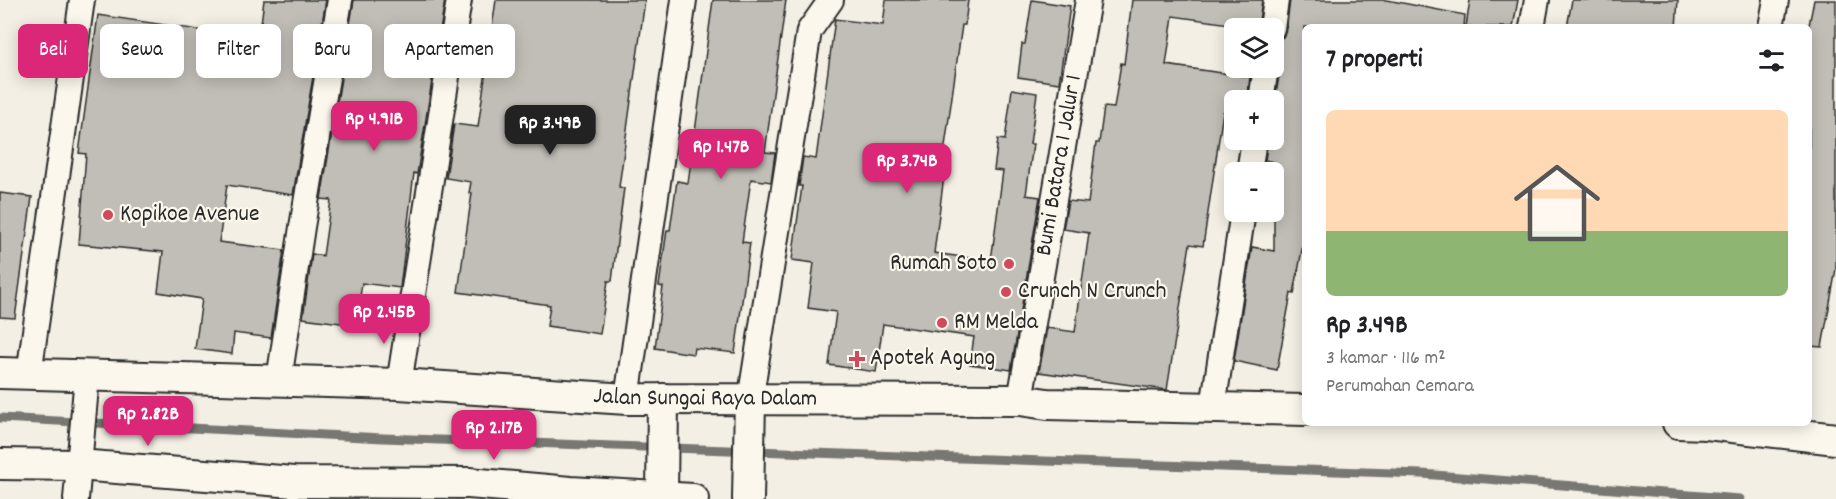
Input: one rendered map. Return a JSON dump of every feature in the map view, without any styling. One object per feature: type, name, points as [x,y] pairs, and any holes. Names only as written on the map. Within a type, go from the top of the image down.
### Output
[{"type":"street","points":[[29,375],[82,0]]},
{"type":"street","points":[[279,380],[340,0]]},
{"type":"street","points":[[399,384],[459,0]]},
{"type":"street","points":[[627,399],[684,0]]},
{"type":"street","points":[[748,499],[750,408],[809,31],[831,0]]},
{"type":"street","name":"Bumi Batara 1 Jalur 1","points":[[1020,400],[1088,0]]},
{"type":"street","points":[[1273,18],[1276,0]]},
{"type":"street","points":[[1533,24],[1537,0]]},
{"type":"street","points":[[1772,24],[1776,0]]},
{"type":"street","points":[[1213,407],[1241,222]]},
{"type":"street","name":"Jalan Sungai Raya Dalam","points":[[0,373],[87,380],[279,380],[399,384],[627,399],[663,408],[750,408],[805,398],[1020,400],[1047,404],[1302,410]]},
{"type":"street","points":[[76,499],[87,380]]},
{"type":"street","points":[[662,484],[663,408]]},
{"type":"street","points":[[1724,426],[1836,439]]},
{"type":"street","points":[[0,464],[78,465],[293,491],[469,491],[571,496],[662,484],[693,499]]},
{"type":"building","points":[[264,0],[326,0],[322,24],[293,24],[293,78],[313,78],[293,195],[227,185],[219,242],[284,250],[271,338],[234,333],[232,354],[195,349],[202,299],[158,292],[163,252],[79,244],[86,154],[79,153],[98,15],[158,24],[100,24],[100,78],[184,78],[184,28],[196,30],[196,78],[281,78],[281,24],[261,24]]},
{"type":"building","points":[[354,0],[445,0],[441,24],[384,24],[384,78],[432,78],[417,174],[414,173],[400,288],[362,283],[356,325],[303,318],[312,254],[323,256],[331,200],[321,199],[341,78],[372,78],[372,24],[350,24]]},
{"type":"building","points":[[496,0],[645,0],[619,187],[624,188],[612,281],[608,281],[600,334],[547,326],[550,305],[458,292],[472,193],[469,193],[471,182],[446,178],[454,124],[478,127],[485,78],[515,78],[515,24],[493,24]]},
{"type":"building","points":[[713,0],[786,0],[765,152],[775,153],[771,182],[751,179],[742,242],[750,243],[735,353],[694,348],[693,354],[655,348],[663,287],[659,286],[667,230],[670,230],[677,181],[688,183]]},
{"type":"building","points":[[886,0],[968,0],[965,25],[962,25],[941,175],[944,176],[934,253],[991,261],[1003,171],[994,170],[998,139],[1005,140],[1012,89],[1037,93],[1026,195],[1040,197],[1011,370],[970,364],[974,337],[883,324],[876,372],[829,365],[836,312],[808,308],[814,263],[792,260],[802,186],[799,186],[803,157],[816,159],[835,19],[883,25]]},
{"type":"building","points":[[1032,0],[1070,6],[1059,83],[1018,77],[1022,44],[1025,44]]},
{"type":"building","points":[[1132,0],[1262,0],[1259,18],[1224,18],[1224,23],[1173,16],[1166,65],[1224,73],[1224,78],[1250,78],[1248,90],[1224,90],[1224,112],[1203,246],[1190,244],[1167,390],[1039,372],[1047,328],[1075,332],[1089,233],[1063,229],[1068,201],[1088,203],[1096,143],[1099,143],[1104,107],[1114,108],[1121,63],[1124,64]]},
{"type":"building","points":[[1290,0],[1387,0],[1465,15],[1464,24],[1302,24],[1302,250],[1294,294],[1291,293],[1277,370],[1234,361],[1252,247],[1274,251],[1274,222],[1284,222],[1284,162],[1265,160],[1266,150],[1284,150],[1284,90],[1277,90],[1279,78],[1284,78],[1284,35]]},
{"type":"building","points":[[1470,0],[1518,0],[1514,24],[1466,24]]},
{"type":"building","points":[[1572,0],[1678,0],[1676,24],[1568,24]]},
{"type":"building","points":[[1814,0],[1836,0],[1836,269],[1822,347],[1812,346],[1812,24],[1809,24]]},
{"type":"building","points":[[0,193],[32,197],[15,318],[0,317]]},
{"type":"waterway","points":[[0,418],[383,438],[1422,474],[1740,499]]},
{"type":"place","name":"Kopikoe Avenue","points":[[108,215]]},
{"type":"place","name":"Rumah Soto","points":[[1009,264]]},
{"type":"place","name":"Crunch N Crunch","points":[[1006,292]]},
{"type":"place","name":"RM Melda","points":[[942,323]]},
{"type":"place","name":"Apotek Agung","points":[[857,359]]}]
